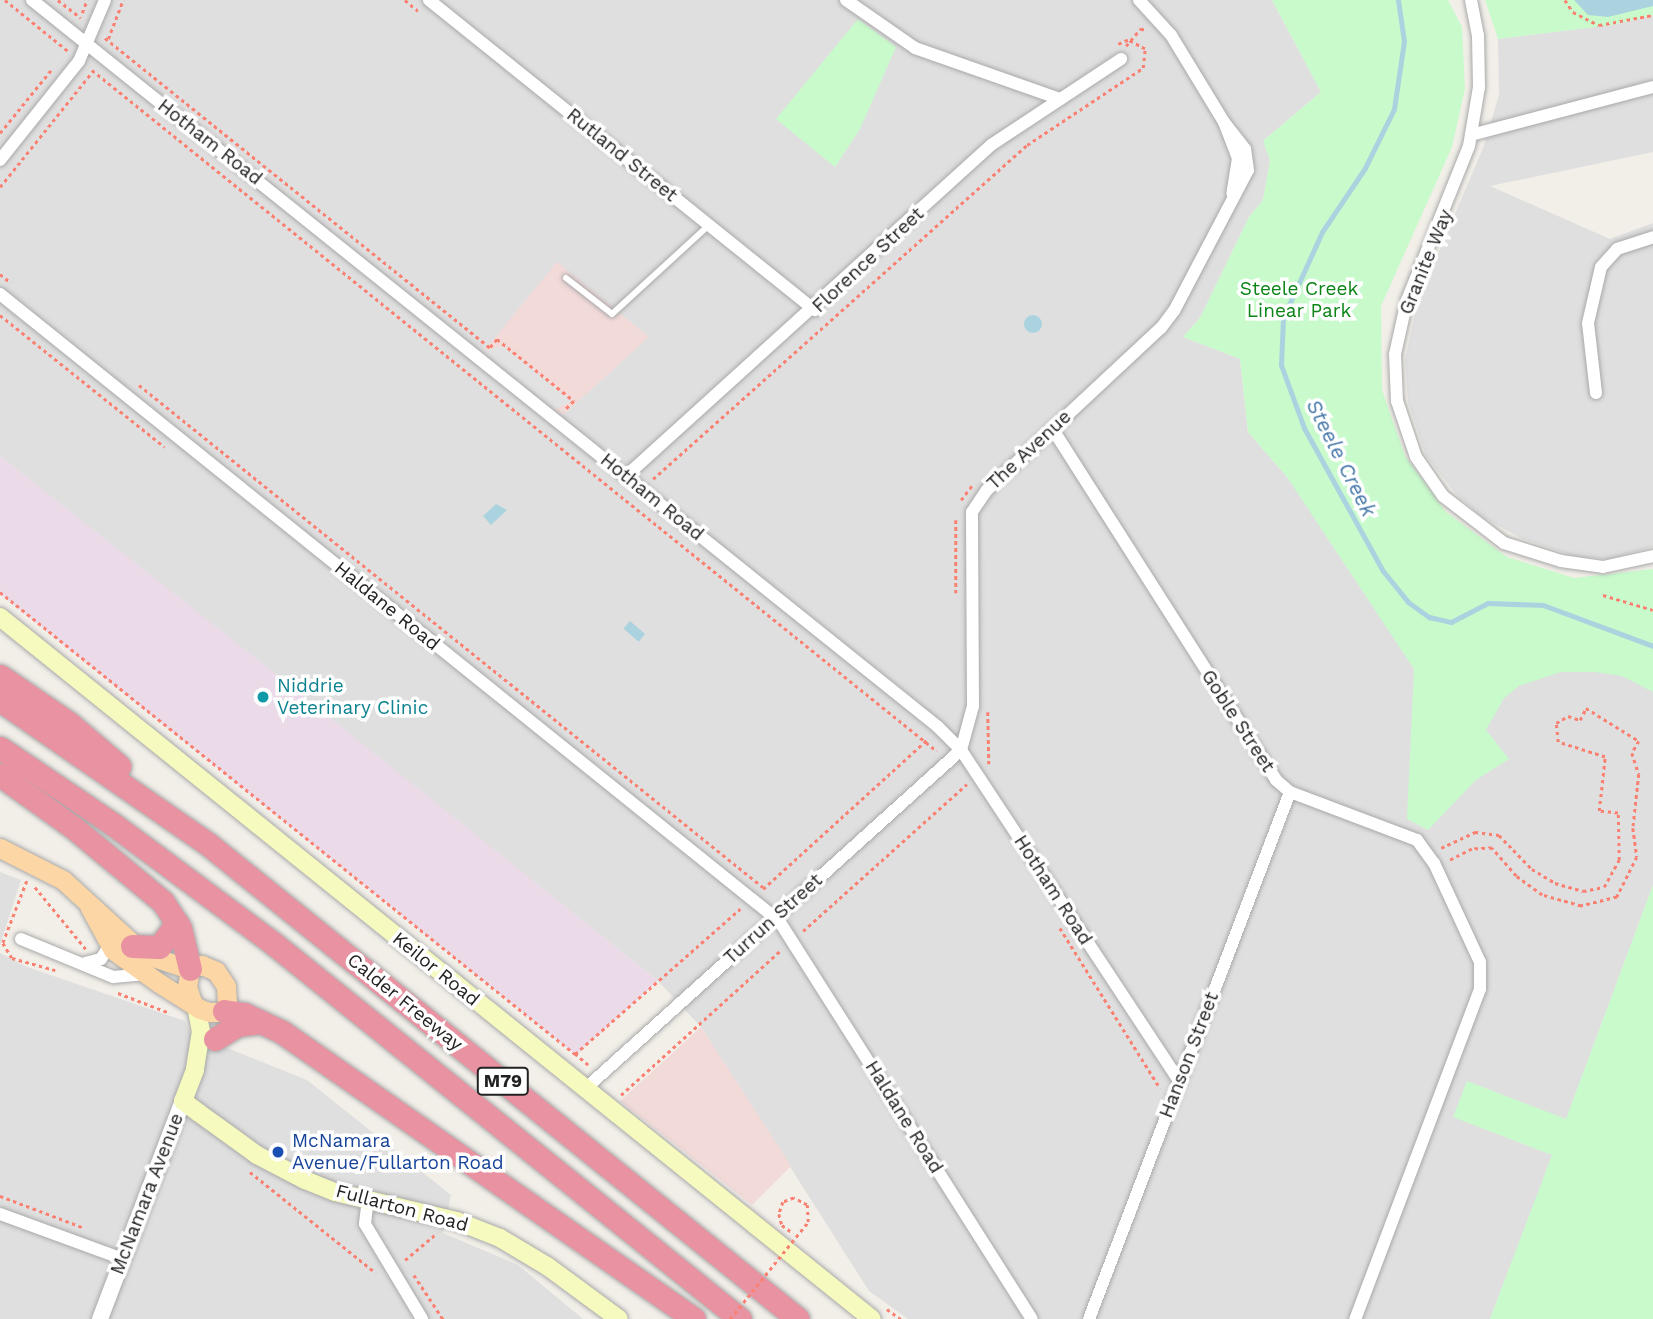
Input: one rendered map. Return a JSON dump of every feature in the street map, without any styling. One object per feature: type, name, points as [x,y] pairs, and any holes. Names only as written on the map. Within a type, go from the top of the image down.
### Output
[{"type":"highway","points":[[0,676],[70,724],[208,844]]},
{"type":"highway","name":"Calder Freeway","points":[[0,700],[208,844],[798,1319]]},
{"type":"highway","name":"Calder Freeway","points":[[0,748],[114,825],[274,944],[740,1319]]},
{"type":"highway","points":[[0,775],[101,848],[163,902],[177,923],[189,969]]},
{"type":"highway","points":[[132,946],[159,947],[177,923]]},
{"type":"highway","points":[[224,1011],[266,1023],[372,1091],[694,1319]]},
{"type":"highway","points":[[215,1039],[241,1024],[266,1023]]},
{"type":"main road","name":"Keilor Road","points":[[0,617],[589,1086],[872,1319]]},
{"type":"main road","points":[[0,848],[49,870],[89,906],[132,946],[155,960],[189,969],[205,966],[222,977],[227,994],[224,1011],[209,1012],[195,1005],[146,974],[109,946],[89,906]]},
{"type":"main road","points":[[189,969],[187,987],[195,1005]]},
{"type":"main road","name":"McNamara Avenue","points":[[195,1005],[202,1027],[195,1070]]},
{"type":"main road","name":"McNamara Avenue","points":[[183,1101],[195,1070],[215,1039],[224,1011]]},
{"type":"main road","name":"Fullarton Road","points":[[183,1101],[279,1167],[335,1192],[457,1220],[500,1238],[547,1266],[619,1319]]},
{"type":"street","name":"Hotham Road","points":[[32,0],[939,728],[961,750],[972,778],[1179,1080]]},
{"type":"street","points":[[0,160],[79,61],[105,0]]},
{"type":"street","name":"Rutland Street","points":[[429,0],[815,310]]},
{"type":"street","points":[[846,0],[915,48],[1060,99]]},
{"type":"street","name":"The Avenue","points":[[961,750],[973,706],[972,512],[987,490],[1161,328],[1248,170],[1245,149],[1224,122],[1171,35],[1139,0]]},
{"type":"street","name":"Granite Way","points":[[1471,0],[1479,74],[1471,135],[1454,194],[1407,300],[1395,354],[1397,401],[1416,457],[1443,496],[1470,522],[1504,542],[1561,561],[1603,566],[1653,556]]},
{"type":"street","name":"Florence Street","points":[[626,476],[815,310],[991,145],[1121,59]]},
{"type":"street","points":[[1471,135],[1653,87]]},
{"type":"street","points":[[1596,393],[1588,323],[1601,267],[1617,249],[1653,237]]},
{"type":"street","name":"Haldane Road","points":[[0,294],[775,916],[1032,1319]]},
{"type":"street","name":"Goble Street","points":[[1052,428],[1266,765],[1290,792],[1418,840],[1434,863],[1480,962],[1480,989],[1355,1319]]},
{"type":"street","name":"Turrun Street","points":[[589,1086],[961,750]]},
{"type":"street","name":"Hanson Street","points":[[1089,1319],[1290,792]]},
{"type":"street","points":[[22,939],[118,978],[146,974]]},
{"type":"street","points":[[85,963],[101,959],[109,946]]},
{"type":"street","name":"McNamara Avenue","points":[[100,1319],[183,1101]]},
{"type":"street","points":[[368,1199],[365,1224],[422,1319]]},
{"type":"street","points":[[0,1214],[123,1259]]},
{"type":"lane","points":[[566,278],[612,314],[709,225]]},
{"type":"path","points":[[5,0],[926,740],[948,761],[972,778],[974,791]]},
{"type":"path","points":[[0,133],[67,50],[87,0]]},
{"type":"path","points":[[1565,0],[1573,12],[1599,25],[1653,15]]},
{"type":"path","points":[[1121,59],[1130,36],[1141,28],[1161,40],[1171,35]]},
{"type":"path","points":[[0,274],[22,291]]},
{"type":"path","points":[[131,379],[763,887]]},
{"type":"path","points":[[957,596],[957,511],[977,479]]},
{"type":"path","points":[[0,592],[588,1064],[589,1086]]},
{"type":"path","points":[[1603,595],[1653,610]]},
{"type":"path","points":[[809,943],[802,932],[972,778],[988,744],[987,704]]},
{"type":"path","points":[[1436,851],[1463,836],[1489,833],[1506,840],[1532,869],[1555,883],[1583,891],[1604,887],[1619,860],[1618,813],[1599,811],[1605,757],[1584,747],[1565,747],[1558,742],[1555,729],[1562,717],[1580,720],[1587,708],[1639,741],[1632,753],[1639,774],[1633,828],[1637,857],[1617,897],[1581,906],[1542,895],[1516,876],[1492,848],[1472,849],[1443,864]]},
{"type":"path","points":[[575,1054],[742,907],[748,909],[763,887],[939,728]]},
{"type":"path","points":[[55,970],[12,958],[3,943],[28,878],[89,953],[85,963]]},
{"type":"path","points":[[1058,926],[1160,1088]]},
{"type":"path","points":[[614,1101],[782,949],[789,960]]},
{"type":"path","points":[[110,990],[174,1014]]},
{"type":"path","points":[[243,1166],[352,1251],[382,1283]]},
{"type":"path","points":[[0,1196],[89,1230]]},
{"type":"path","points":[[730,1319],[808,1222],[807,1205],[794,1198],[783,1202],[779,1214],[782,1225],[793,1233]]},
{"type":"path","points":[[442,1229],[405,1260],[443,1319]]},
{"type":"shaded area","points":[[0,0],[1272,0],[1321,92],[1264,140],[1270,160],[1263,200],[1249,217],[1200,318],[1183,337],[1240,359],[1248,432],[1287,477],[1653,673],[1653,885],[1566,1120],[1467,1082],[1454,1117],[1553,1155],[1490,1319],[908,1319],[869,1291],[701,1027],[658,981],[0,456]]},
{"type":"shaded area","points":[[1653,15],[1653,152],[1490,186],[1610,239],[1653,223],[1653,547],[1608,559],[1573,556],[1523,539],[1484,518],[1456,494],[1426,456],[1408,402],[1405,359],[1418,301],[1483,148],[1499,95],[1498,39],[1612,25]]},
{"type":"shaded area","points":[[557,262],[649,337],[563,415],[484,351]]},
{"type":"shaded area","points":[[503,346],[572,401],[555,409],[484,351]]},
{"type":"shaded area","points":[[0,456],[658,981],[576,1055],[0,594]]},
{"type":"shaded area","points":[[0,872],[21,880],[0,945]]},
{"type":"shaded area","points":[[0,953],[27,967],[185,1021],[190,1033],[307,1080],[451,1195],[443,1233],[518,1265],[583,1319],[0,1319]]},
{"type":"shaded area","points":[[701,1027],[791,1166],[752,1205],[620,1101]]},
{"type":"green space","name":"Steele Creek Linear Park","points":[[1272,0],[1448,0],[1462,27],[1465,89],[1452,147],[1381,306],[1382,390],[1405,456],[1446,512],[1507,557],[1574,578],[1653,569],[1653,692],[1622,676],[1595,672],[1561,672],[1519,686],[1504,698],[1486,730],[1509,759],[1476,780],[1428,830],[1407,819],[1414,669],[1287,477],[1248,432],[1240,359],[1183,337],[1200,318],[1249,217],[1263,200],[1270,160],[1263,141],[1321,92]]},
{"type":"green space","points":[[1485,0],[1653,0],[1653,15],[1612,25],[1498,39]]},
{"type":"green space","points":[[858,19],[896,47],[860,129],[835,167],[776,119]]},
{"type":"green space","points":[[1653,885],[1653,1319],[1490,1319],[1552,1155],[1453,1117],[1467,1081],[1566,1119]]},
{"type":"water","points":[[1574,0],[1653,0],[1653,6],[1608,17],[1588,15]]},
{"type":"water","points":[[1033,315],[1039,318],[1042,324],[1039,330],[1033,333],[1027,330],[1024,324],[1027,318]]},
{"type":"water","points":[[496,504],[507,510],[491,525],[483,516]]},
{"type":"water","points":[[630,621],[645,634],[639,642],[623,629]]},
{"type":"waterway","name":"Steele Creek","points":[[1398,0],[1404,41],[1394,109],[1365,168],[1322,232],[1283,318],[1281,365],[1304,428],[1383,571],[1408,602],[1429,617],[1451,622],[1488,603],[1543,605],[1653,646]]},
{"type":"place","name":"Niddrie Veterinary Clinic","points":[[263,697]]},
{"type":"place","name":"McNamara Avenue/Fullarton Road","points":[[278,1152]]}]
